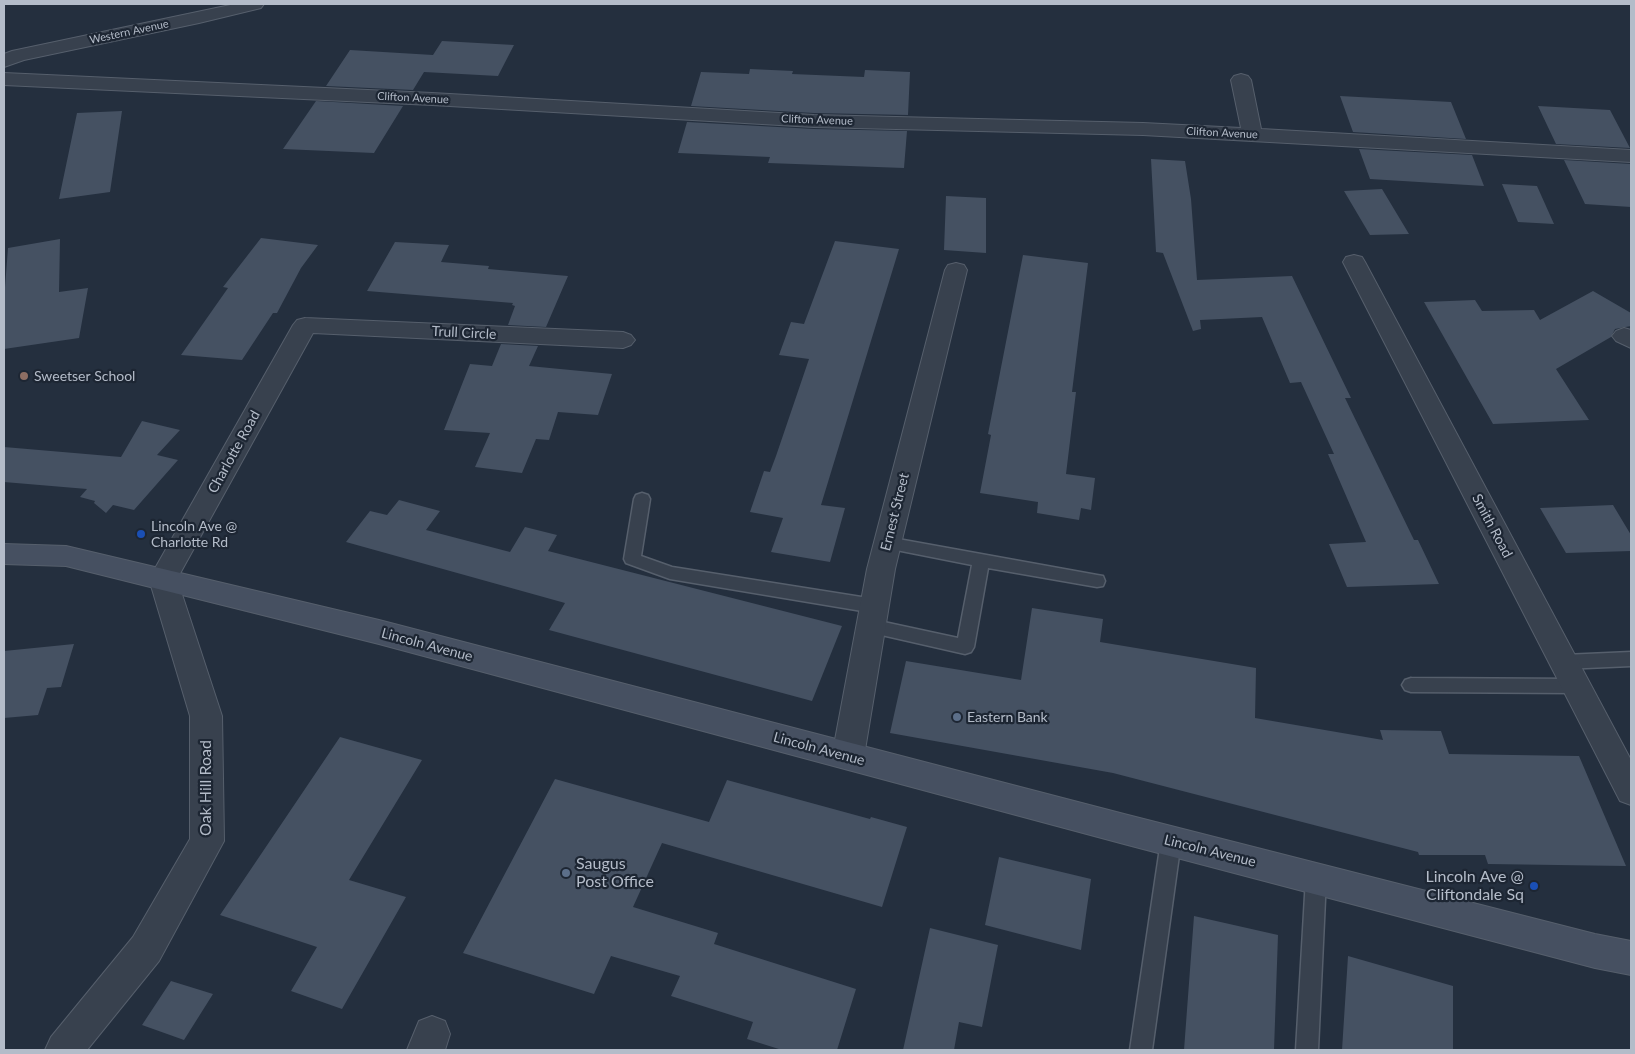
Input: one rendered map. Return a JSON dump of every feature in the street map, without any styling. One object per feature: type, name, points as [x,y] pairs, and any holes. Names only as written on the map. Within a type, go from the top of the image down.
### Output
[{"type":"main road","name":"Lincoln Avenue","points":[[4,554],[66,556],[379,632],[1171,841],[1631,958]]},
{"type":"street","name":"Western Avenue","points":[[4,61],[19,55],[199,18],[255,4]]},
{"type":"street","name":"Clifton Avenue","points":[[4,79],[442,99],[814,121],[1144,129],[1252,134],[1631,156]]},
{"type":"street","points":[[1241,80],[1252,134]]},
{"type":"street","name":"Smith Road","points":[[1354,262],[1631,791]]},
{"type":"street","name":"Ernest Street","points":[[848,756],[872,616],[887,543],[956,270]]},
{"type":"street","name":"Trull Circle","points":[[305,325],[623,340]]},
{"type":"street","name":"Charlotte Road","points":[[163,579],[305,325]]},
{"type":"street","name":"Oak Hill Road","points":[[64,1050],[146,949],[207,841],[206,716],[163,579]]},
{"type":"lane","points":[[642,499],[632,559],[670,573],[872,616],[965,647],[981,561]]},
{"type":"lane","points":[[887,543],[1097,580]]},
{"type":"lane","points":[[1411,685],[1570,674],[1631,659]]},
{"type":"lane","points":[[1141,1050],[1171,841]]},
{"type":"lane","points":[[1307,1050],[1316,878]]},
{"type":"building","points":[[442,41],[514,45],[498,76],[424,72],[413,90],[326,86],[350,50],[433,55]]},
{"type":"building","points":[[750,69],[793,71],[792,74],[864,77],[865,70],[910,72],[908,115],[814,113],[691,106],[701,72],[749,74]]},
{"type":"building","points":[[1340,96],[1451,102],[1466,139],[1353,132]]},
{"type":"building","points":[[316,101],[403,106],[374,153],[283,149]]},
{"type":"building","points":[[1538,106],[1610,110],[1630,148],[1556,144]]},
{"type":"building","points":[[122,111],[110,192],[59,199],[77,113]]},
{"type":"building","points":[[687,122],[814,129],[907,131],[904,168],[768,163],[770,157],[678,153]]},
{"type":"building","points":[[1359,149],[1472,155],[1484,186],[1370,179]]},
{"type":"building","points":[[1151,159],[1185,161],[1191,199],[1197,280],[1292,276],[1351,398],[1345,398],[1414,540],[1418,540],[1439,584],[1347,587],[1329,544],[1366,542],[1328,454],[1334,454],[1301,382],[1290,383],[1262,317],[1200,320],[1201,329],[1193,331],[1163,253],[1156,252]]},
{"type":"building","points":[[1564,160],[1631,164],[1631,207],[1585,204]]},
{"type":"building","points":[[1502,184],[1537,186],[1554,224],[1518,222]]},
{"type":"building","points":[[1382,189],[1409,234],[1370,235],[1344,191]]},
{"type":"building","points":[[946,196],[986,198],[986,253],[944,250]]},
{"type":"building","points":[[261,238],[318,245],[301,268],[277,313],[273,313],[242,360],[181,355],[228,288],[223,287]]},
{"type":"building","points":[[60,239],[59,292],[88,288],[79,338],[4,349],[4,300],[8,248]]},
{"type":"building","points":[[835,241],[899,249],[821,505],[845,508],[830,562],[771,552],[783,518],[750,512],[764,471],[770,472],[809,359],[779,355],[791,322],[804,324]]},
{"type":"building","points":[[395,242],[449,245],[441,262],[489,266],[488,269],[568,276],[546,327],[508,325],[515,306],[512,305],[513,303],[367,291]]},
{"type":"building","points":[[1023,255],[1088,263],[1072,392],[1076,392],[1066,474],[1095,478],[1091,510],[1081,508],[1079,520],[1037,513],[1038,502],[980,493],[991,435],[988,434]]},
{"type":"building","points":[[1593,291],[1631,313],[1631,326],[1615,329],[1611,337],[1556,369],[1589,420],[1493,424],[1424,302],[1475,300],[1482,311],[1534,310],[1540,320]]},
{"type":"building","points":[[501,344],[538,346],[529,366],[612,374],[598,415],[558,412],[549,440],[536,439],[522,473],[475,467],[490,433],[444,430],[470,364],[492,366]]},
{"type":"building","points":[[142,421],[180,430],[157,455],[178,460],[134,510],[113,505],[106,513],[94,503],[95,501],[80,497],[87,489],[4,482],[4,447],[121,457]]},
{"type":"building","points":[[399,500],[440,511],[426,530],[510,552],[525,527],[557,535],[548,551],[842,626],[812,701],[549,630],[565,603],[346,542],[370,511],[387,515]]},
{"type":"building","points":[[1613,505],[1631,535],[1631,551],[1566,553],[1540,508]]},
{"type":"building","points":[[1032,608],[1103,619],[1100,642],[1256,668],[1255,718],[1383,740],[1380,730],[1441,731],[1449,754],[1579,756],[1626,866],[1488,864],[1485,855],[1419,855],[1418,852],[1113,773],[890,733],[906,661],[1021,680]]},
{"type":"building","points":[[74,644],[61,687],[47,688],[38,715],[4,718],[4,651]]},
{"type":"building","points":[[340,737],[422,760],[349,880],[406,897],[342,1009],[291,991],[317,947],[220,915]]},
{"type":"building","points":[[555,779],[709,822],[727,780],[870,819],[871,817],[907,827],[882,907],[662,843],[633,907],[718,933],[714,944],[856,989],[837,1050],[782,1050],[747,1039],[753,1022],[671,996],[680,976],[611,956],[594,994],[463,953]]},
{"type":"building","points":[[999,857],[1091,879],[1081,950],[985,925]]},
{"type":"building","points":[[1194,916],[1278,935],[1274,1050],[1184,1050]]},
{"type":"building","points":[[930,928],[998,945],[982,1027],[959,1022],[954,1050],[903,1050]]},
{"type":"building","points":[[1348,956],[1453,986],[1453,1050],[1342,1050]]},
{"type":"building","points":[[171,981],[213,994],[184,1040],[142,1025]]},
{"type":"place","name":"Sweetser School","points":[[24,376]]},
{"type":"place","name":"Lincoln Ave @ Charlotte Rd","points":[[141,534]]},
{"type":"place","name":"Eastern Bank","points":[[957,717]]},
{"type":"place","name":"Saugus Post Office","points":[[566,873]]},
{"type":"place","name":"Lincoln Ave @ Cliftondale Sq","points":[[1534,886]]}]
